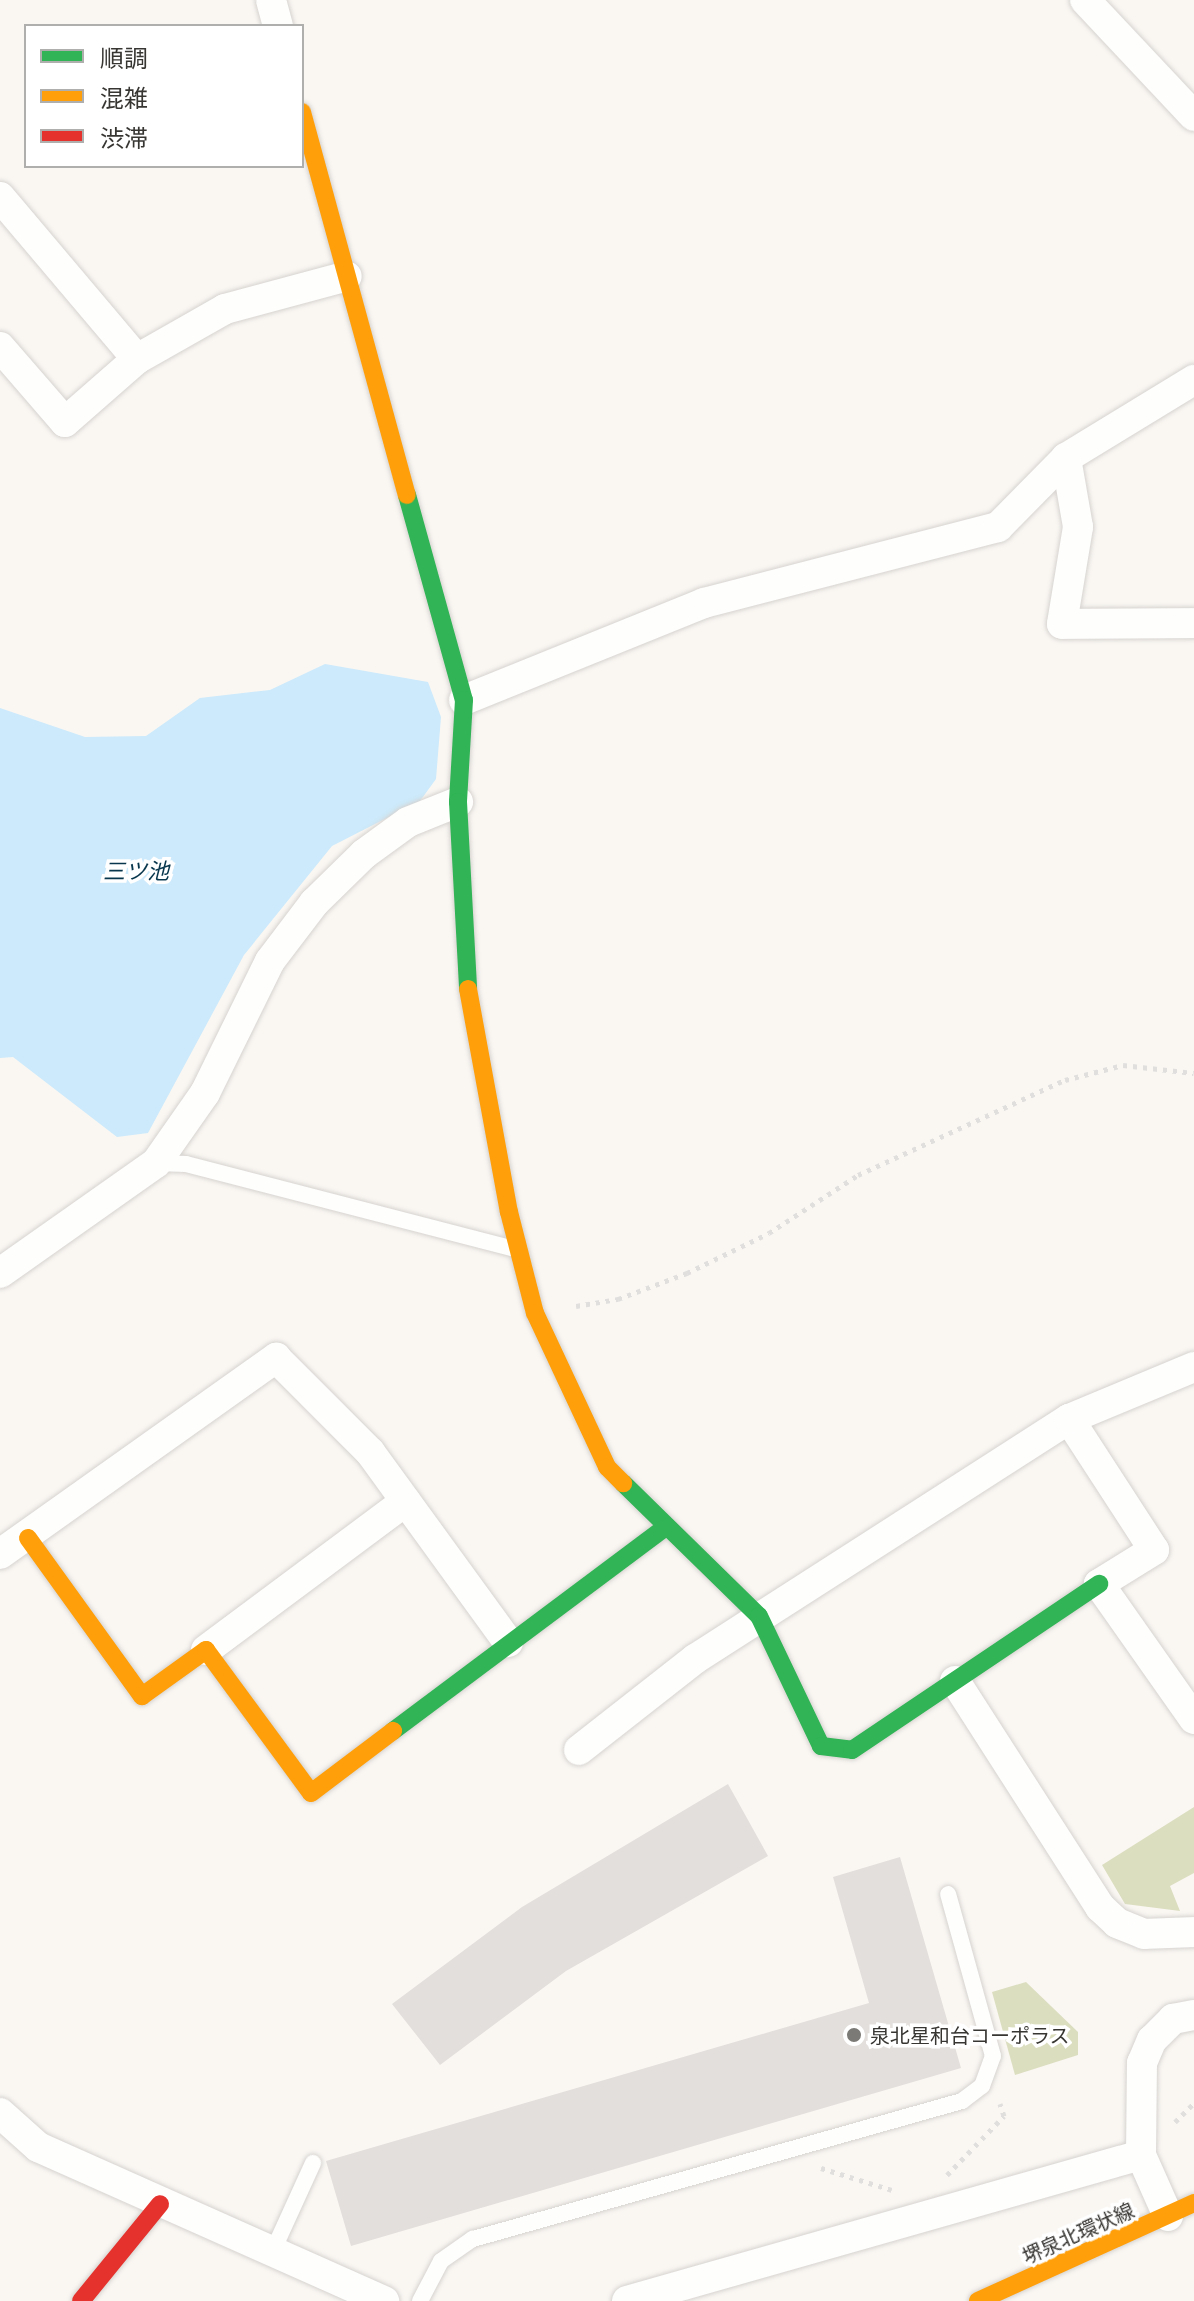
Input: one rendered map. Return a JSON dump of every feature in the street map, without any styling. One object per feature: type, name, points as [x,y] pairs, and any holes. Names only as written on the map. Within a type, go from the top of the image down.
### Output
[{"type":"street","points":[[271,0],[277,24]]},
{"type":"street","points":[[1085,0],[1194,116]]},
{"type":"street","points":[[304,119],[464,700],[458,802],[465,970],[483,1090],[519,1251],[535,1313],[607,1467],[663,1529],[759,1616],[821,1746],[852,1750],[1154,1550],[1069,1419]]},
{"type":"street","points":[[0,197],[137,359]]},
{"type":"street","points":[[0,347],[65,422],[137,359],[225,309],[347,276]]},
{"type":"street","points":[[464,700],[704,603],[998,527],[1066,458],[1194,380]]},
{"type":"street","points":[[1066,458],[1078,527],[1062,624],[1194,623]]},
{"type":"street","points":[[0,1273],[156,1163],[205,1093],[270,961],[314,903],[364,854],[408,822],[458,802]]},
{"type":"street","points":[[0,1554],[28,1538],[276,1358],[370,1452],[508,1642]]},
{"type":"street","points":[[579,1750],[759,1616],[1069,1419],[1194,1367]]},
{"type":"street","points":[[28,1538],[142,1696],[406,1501]]},
{"type":"street","points":[[206,1650],[311,1793],[508,1642],[663,1529]]},
{"type":"street","points":[[1099,1584],[1194,1719]]},
{"type":"street","points":[[955,1681],[1100,1907],[1117,1923],[1144,1934],[1194,1932]]},
{"type":"street","points":[[1181,2209],[1141,2155],[1142,2063],[1152,2040],[1173,2019],[1194,2015]]},
{"type":"street","points":[[0,2113],[38,2147],[160,2204],[384,2301]]},
{"type":"street","points":[[627,2301],[1141,2155]]},
{"type":"street","points":[[81,2301],[160,2204]]},
{"type":"street","name":"堺泉北環状線","points":[[978,2301],[1181,2209]]},
{"type":"lane","points":[[156,1163],[186,1164],[439,1225],[519,1251]]},
{"type":"lane","points":[[420,2301],[441,2261],[473,2239],[962,2101],[990,2076],[993,2056],[948,1894]]},
{"type":"lane","points":[[272,2253],[313,2163]]},
{"type":"path","points":[[535,1313],[618,1299],[687,1273],[769,1233],[858,1175],[1065,1080],[1123,1065],[1194,1073]]},
{"type":"path","points":[[938,2184],[1004,2116],[990,2076]]},
{"type":"path","points":[[1166,2131],[1194,2103]]},
{"type":"path","points":[[776,2154],[905,2193]]},
{"type":"green space","points":[[1194,1807],[1194,1873],[1170,1886],[1180,1911],[1125,1904],[1102,1865]]},
{"type":"green space","points":[[1026,1982],[1078,2032],[1078,2055],[1015,2075],[992,1992]]},
{"type":"water","name":"三ツ池","points":[[325,664],[428,682],[441,717],[436,779],[420,801],[332,846],[244,955],[148,1133],[117,1137],[13,1057],[0,1058],[0,708],[85,737],[146,736],[200,698],[270,690]]},
{"type":"building","points":[[728,1784],[768,1856],[566,1971],[440,2065],[392,2004],[522,1907]]},
{"type":"building","name":"泉北星和台コーポラス","points":[[900,1857],[961,2068],[351,2246],[326,2161],[869,2003],[833,1877]]},
{"type":"traffic: fast","points":[[407,495],[464,700],[458,802],[468,989]]},
{"type":"traffic: fast","points":[[623,1483],[759,1616],[821,1746],[852,1750],[1099,1584]]},
{"type":"traffic: fast","points":[[393,1731],[663,1529]]},
{"type":"traffic: slow","points":[[304,119],[407,495]]},
{"type":"traffic: slow","points":[[468,989],[509,1212],[535,1313],[607,1467],[623,1483]]},
{"type":"traffic: slow","points":[[28,1538],[142,1696],[206,1650],[311,1793],[393,1731]]},
{"type":"traffic: slow","points":[[978,2301],[1194,2203]]},
{"type":"traffic: jam","points":[[81,2301],[160,2204]]},
{"type":"place","name":"泉北星和台コーポラス","points":[[854,2035]]}]
